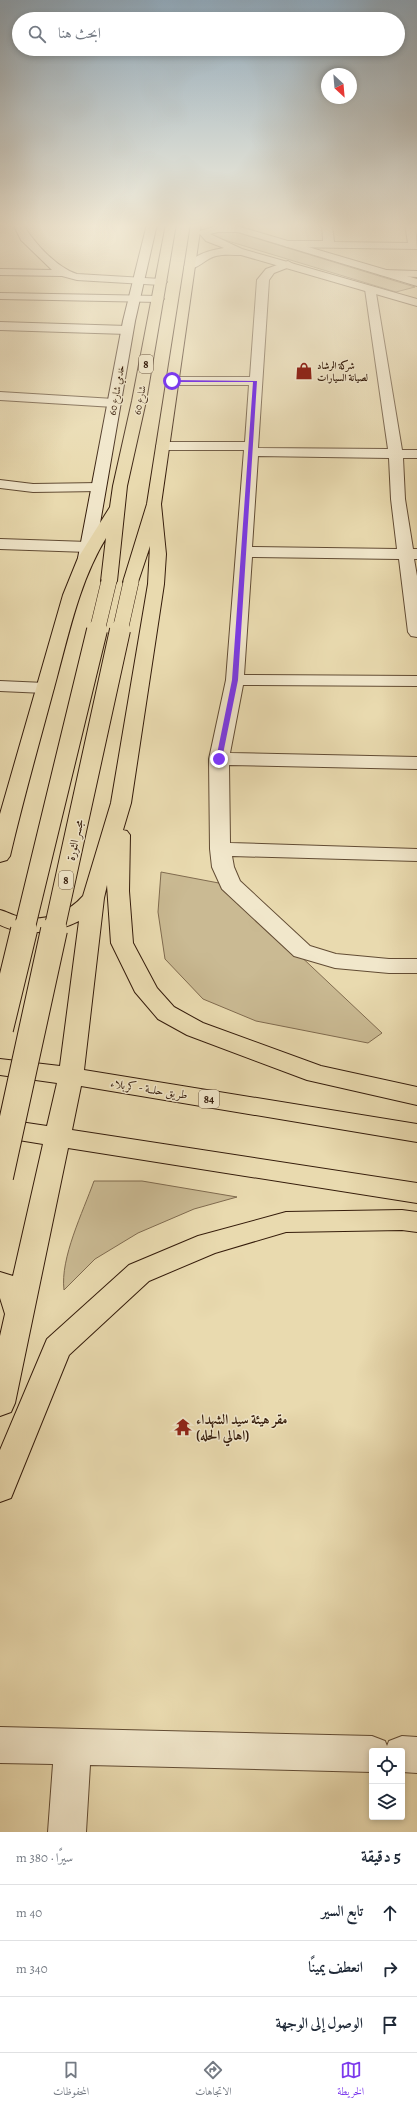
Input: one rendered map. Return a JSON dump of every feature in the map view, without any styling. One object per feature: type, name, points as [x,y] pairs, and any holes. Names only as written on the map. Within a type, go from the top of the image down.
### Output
[{"type":"highway","name":"شارع 60","points":[[119,505],[120,486],[139,401],[156,309]]},
{"type":"highway","name":"8","points":[[154,504],[183,309]]},
{"type":"highway","points":[[154,504],[158,554],[156,584],[121,803],[118,891],[122,943],[147,992],[166,1013],[195,1029],[316,1074],[417,1096]]},
{"type":"highway","name":"مجسر الثورة","points":[[0,1177],[131,582],[154,504]]},
{"type":"highway","name":"8","points":[[0,1029],[109,581],[119,505]]},
{"type":"highway","points":[[0,856],[14,798],[71,595],[87,553],[119,505]]},
{"type":"highway","points":[[0,821],[14,798]]},
{"type":"highway","points":[[0,1403],[71,1076],[93,898],[121,803]]},
{"type":"highway","points":[[0,917],[24,924],[49,924],[72,917],[88,905],[93,898]]},
{"type":"highway","name":"طريق حلــة - كربلاء","points":[[0,1067],[71,1076],[417,1133]]},
{"type":"highway","points":[[0,1128],[417,1193]]},
{"type":"highway","points":[[0,1488],[58,1348],[139,1273],[208,1244],[286,1222],[402,1220],[417,1222]]},
{"type":"highway","points":[[0,1283],[5,1284],[17,1299],[19,1314]]},
{"type":"street","name":"خدمي شارع 60","points":[[87,553],[132,309]]},
{"type":"street","points":[[261,309],[235,680],[219,759],[220,849],[223,867],[230,884],[302,951],[335,961],[389,966],[417,966]]},
{"type":"street","points":[[374,309],[396,453],[405,499],[412,554],[417,632]]},
{"type":"street","points":[[2,317],[127,330]]},
{"type":"street","points":[[172,381],[255,381]]},
{"type":"street","points":[[0,396],[114,403]]},
{"type":"street","points":[[163,446],[417,454]]},
{"type":"street","points":[[0,484],[34,488],[99,487]]},
{"type":"street","points":[[0,544],[87,553]]},
{"type":"street","points":[[245,552],[412,554]]},
{"type":"street","points":[[235,680],[417,681]]},
{"type":"street","points":[[0,686],[45,688]]},
{"type":"street","points":[[219,759],[417,763]]},
{"type":"street","points":[[220,849],[417,855]]},
{"type":"street","points":[[0,1745],[369,1754]]},
{"type":"street","points":[[67,1832],[73,1747]]},
{"type":"street","points":[[405,1754],[417,1755]]},
{"type":"shaded area","points":[[161,872],[224,884],[382,1033],[368,1043],[256,1021],[203,999],[165,959],[158,912]]},
{"type":"shaded area","points":[[94,1181],[142,1181],[237,1197],[194,1209],[138,1233],[95,1259],[64,1290],[65,1264],[73,1235]]},
{"type":"place","name":"شركة الرشاد لصيانة السيارات","points":[[304,371]]},
{"type":"place","name":"مقر هيئة سيد الشهداء (اهالي الحله)","points":[[183,1427]]},
{"type":"route","points":[[172,381],[255,381],[245,552],[235,680],[219,759]]}]
